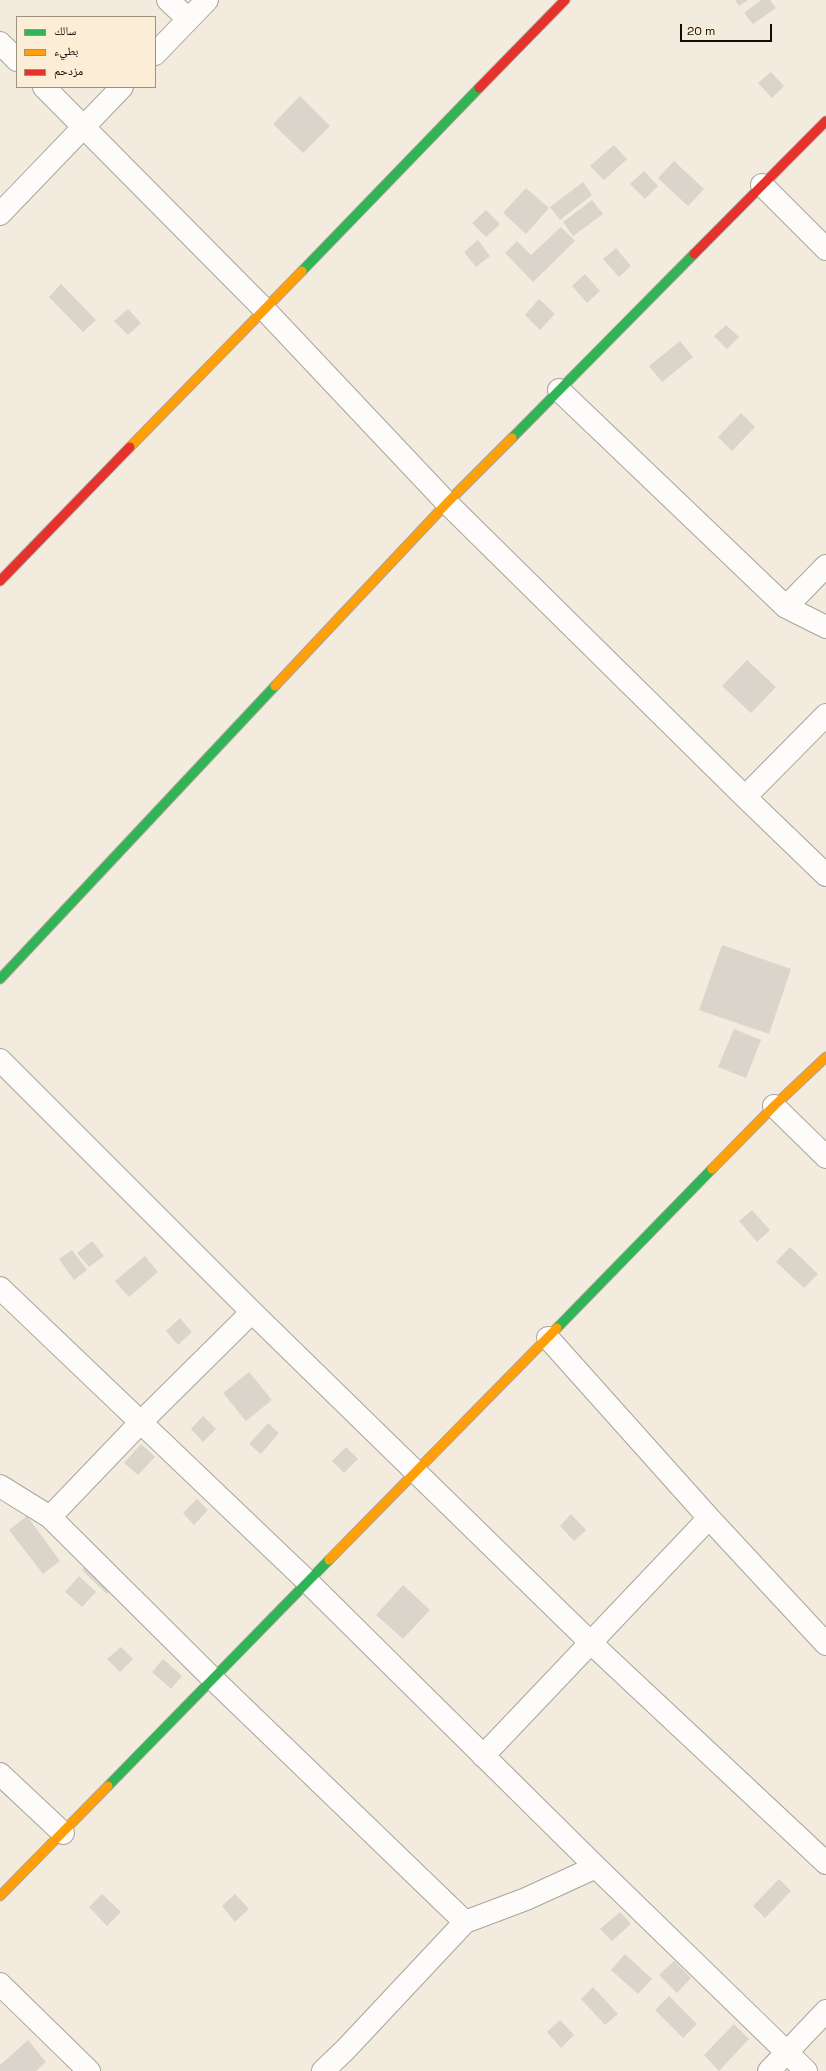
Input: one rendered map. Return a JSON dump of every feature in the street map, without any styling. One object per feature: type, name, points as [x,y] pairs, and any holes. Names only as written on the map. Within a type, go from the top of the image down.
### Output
[{"type":"street","points":[[168,0],[188,20]]},
{"type":"street","points":[[156,53],[207,0]]},
{"type":"street","points":[[0,581],[565,0]]},
{"type":"street","points":[[0,43],[16,59]]},
{"type":"street","points":[[45,88],[264,309],[447,504],[745,798],[826,875]]},
{"type":"street","points":[[0,214],[121,88]]},
{"type":"street","points":[[0,979],[447,504],[762,185],[825,125]]},
{"type":"street","points":[[762,185],[826,249]]},
{"type":"street","points":[[559,390],[786,607],[826,627]]},
{"type":"street","points":[[786,607],[826,566]]},
{"type":"street","points":[[745,798],[826,715]]},
{"type":"street","points":[[0,1896],[774,1106],[826,1057]]},
{"type":"street","points":[[0,1060],[252,1312],[591,1643],[826,1863]]},
{"type":"street","points":[[774,1106],[826,1157]]},
{"type":"street","points":[[0,1288],[307,1581],[596,1868],[806,2071]]},
{"type":"street","points":[[50,1517],[141,1422],[252,1312]]},
{"type":"street","points":[[548,1338],[709,1518],[826,1644]]},
{"type":"street","points":[[0,1486],[50,1517],[213,1679],[464,1922]]},
{"type":"street","points":[[483,1756],[709,1518]]},
{"type":"street","points":[[0,1774],[63,1833]]},
{"type":"street","points":[[323,2071],[345,2050],[464,1922],[526,1899],[596,1868]]},
{"type":"street","points":[[0,1984],[89,2071]]},
{"type":"street","points":[[769,2071],[826,2011]]},
{"type":"building","points":[[735,0],[748,0],[739,6]]},
{"type":"building","points":[[761,0],[770,0],[776,8],[753,24],[744,13]]},
{"type":"building","points":[[771,72],[784,86],[772,98],[758,83]]},
{"type":"building","points":[[300,96],[330,126],[303,153],[273,124]]},
{"type":"building","points":[[614,145],[627,159],[604,180],[590,166]]},
{"type":"building","points":[[674,161],[704,189],[688,206],[658,178]]},
{"type":"building","points":[[644,171],[658,186],[645,199],[630,184]]},
{"type":"building","points":[[583,182],[592,195],[560,220],[550,207]]},
{"type":"building","points":[[526,188],[549,208],[526,234],[503,213]]},
{"type":"building","points":[[592,200],[603,214],[573,236],[563,222]]},
{"type":"building","points":[[486,210],[500,224],[486,237],[472,223]]},
{"type":"building","points":[[561,227],[575,241],[533,282],[505,253],[517,241],[531,255]]},
{"type":"building","points":[[478,240],[490,256],[476,267],[464,252]]},
{"type":"building","points":[[616,248],[631,266],[619,277],[603,259]]},
{"type":"building","points":[[585,274],[600,291],[587,303],[572,286]]},
{"type":"building","points":[[61,284],[96,320],[83,332],[49,297]]},
{"type":"building","points":[[539,299],[555,314],[540,330],[525,315]]},
{"type":"building","points":[[128,309],[141,323],[128,335],[114,321]]},
{"type":"building","points":[[726,325],[739,337],[727,349],[714,336]]},
{"type":"building","points":[[680,341],[693,357],[662,382],[649,366]]},
{"type":"building","points":[[741,413],[755,427],[732,451],[718,437]]},
{"type":"building","points":[[747,660],[776,687],[751,713],[722,686]]},
{"type":"building","points":[[722,945],[791,969],[769,1034],[699,1010]]},
{"type":"building","points":[[734,1029],[761,1040],[746,1078],[718,1067]]},
{"type":"building","points":[[752,1210],[770,1230],[757,1242],[739,1221]]},
{"type":"building","points":[[92,1241],[104,1256],[89,1267],[77,1253]]},
{"type":"building","points":[[790,1247],[818,1274],[804,1288],[776,1262]]},
{"type":"building","points":[[72,1250],[87,1270],[74,1280],[59,1259]]},
{"type":"building","points":[[145,1256],[158,1272],[129,1297],[115,1281]]},
{"type":"building","points":[[180,1318],[192,1332],[178,1345],[166,1331]]},
{"type":"building","points":[[249,1372],[272,1400],[246,1421],[223,1393]]},
{"type":"building","points":[[203,1416],[216,1429],[203,1442],[191,1429]]},
{"type":"building","points":[[268,1423],[279,1433],[261,1454],[249,1444]]},
{"type":"building","points":[[141,1444],[155,1457],[138,1475],[124,1463]]},
{"type":"building","points":[[346,1447],[358,1459],[344,1473],[332,1461]]},
{"type":"building","points":[[197,1499],[208,1510],[194,1525],[183,1513]]},
{"type":"building","points":[[571,1514],[586,1530],[574,1541],[560,1526]]},
{"type":"building","points":[[27,1516],[60,1561],[43,1574],[9,1530]]},
{"type":"building","points":[[97,1554],[122,1579],[107,1594],[82,1570]]},
{"type":"building","points":[[79,1576],[96,1592],[82,1607],[65,1592]]},
{"type":"building","points":[[403,1585],[430,1610],[403,1639],[376,1615]]},
{"type":"building","points":[[121,1647],[133,1659],[120,1672],[107,1659]]},
{"type":"building","points":[[163,1659],[182,1676],[171,1689],[152,1672]]},
{"type":"building","points":[[779,1879],[791,1891],[765,1918],[753,1906]]},
{"type":"building","points":[[102,1894],[121,1912],[107,1926],[89,1907]]},
{"type":"building","points":[[235,1894],[249,1909],[235,1922],[222,1906]]},
{"type":"building","points":[[620,1912],[631,1924],[612,1941],[600,1929]]},
{"type":"building","points":[[625,1954],[652,1979],[638,1994],[611,1970]]},
{"type":"building","points":[[674,1961],[691,1978],[677,1993],[659,1975]]},
{"type":"building","points":[[593,1987],[618,2014],[605,2025],[581,1999]]},
{"type":"building","points":[[669,1996],[697,2024],[683,2038],[655,2010]]},
{"type":"building","points":[[560,2020],[574,2035],[561,2048],[547,2032]]},
{"type":"building","points":[[734,2024],[749,2039],[719,2071],[704,2055]]},
{"type":"building","points":[[28,2040],[46,2062],[36,2071],[0,2071],[0,2065]]},
{"type":"traffic: fast","points":[[302,271],[479,88]]},
{"type":"traffic: fast","points":[[512,438],[694,254]]},
{"type":"traffic: fast","points":[[0,979],[275,686]]},
{"type":"traffic: fast","points":[[557,1328],[712,1169]]},
{"type":"traffic: fast","points":[[108,1786],[329,1560]]},
{"type":"traffic: slow","points":[[130,447],[302,271]]},
{"type":"traffic: slow","points":[[275,686],[447,503],[512,438]]},
{"type":"traffic: slow","points":[[712,1169],[774,1106],[826,1057]]},
{"type":"traffic: slow","points":[[329,1560],[557,1328]]},
{"type":"traffic: slow","points":[[0,1896],[108,1786]]},
{"type":"traffic: jam","points":[[479,88],[565,0]]},
{"type":"traffic: jam","points":[[694,254],[826,121]]},
{"type":"traffic: jam","points":[[0,581],[130,447]]}]
